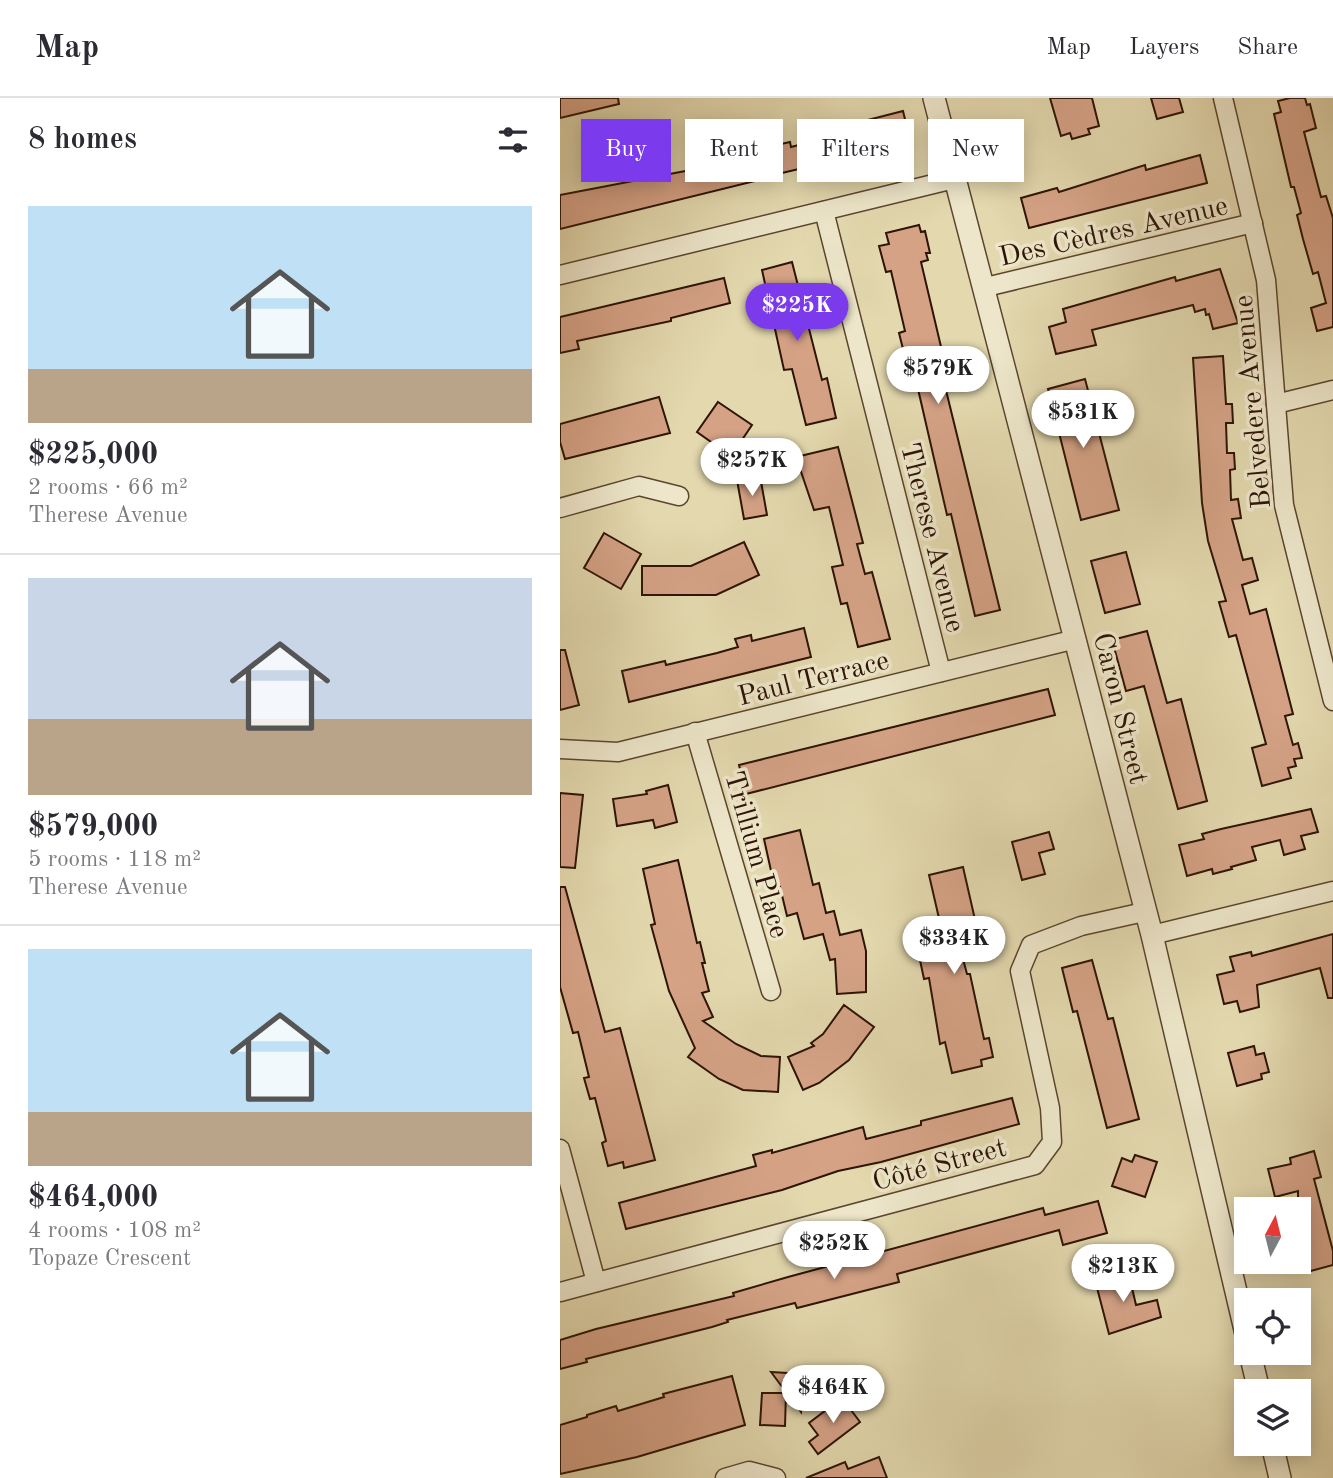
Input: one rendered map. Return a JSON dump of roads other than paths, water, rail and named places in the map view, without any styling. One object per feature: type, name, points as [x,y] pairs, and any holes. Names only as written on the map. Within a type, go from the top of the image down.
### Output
[{"type":"street","name":"Caron Street","points":[[934,98],[939,119]]},
{"type":"street","name":"Belvedere Avenue","points":[[1223,98],[1266,280],[1284,505],[1333,701]]},
{"type":"street","points":[[560,275],[942,182]]},
{"type":"street","name":"Caron Street","points":[[955,182],[986,287],[1152,935],[1235,1288]]},
{"type":"street","name":"Therese Avenue","points":[[824,211],[941,673]]},
{"type":"street","name":"Des Cèdres Avenue","points":[[986,287],[1253,223]]},
{"type":"street","points":[[1276,404],[1333,390]]},
{"type":"street","points":[[560,508],[639,486],[679,496]]},
{"type":"street","name":"Paul Terrace","points":[[560,749],[618,752],[1076,639]]},
{"type":"street","name":"Trillium Place","points":[[695,732],[771,991]]},
{"type":"street","points":[[1152,935],[1333,891]]},
{"type":"street","name":"Côté Street","points":[[560,1293],[1035,1165],[1052,1142],[1051,1108],[1020,971],[1031,945],[1081,926],[1144,912]]},
{"type":"street","points":[[560,1149],[596,1282]]},
{"type":"street","points":[[1275,1456],[1280,1478]]},
{"type":"street","points":[[725,1478],[749,1471],[776,1478]]}]
